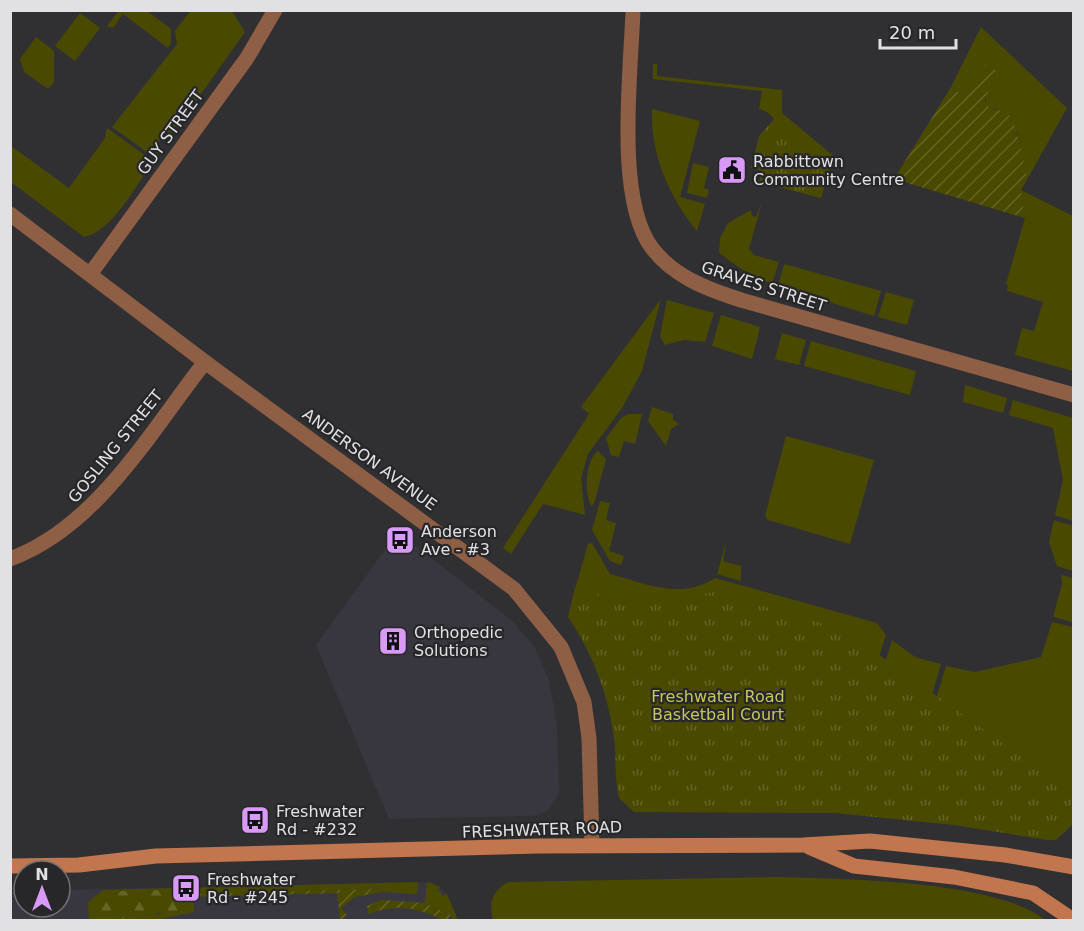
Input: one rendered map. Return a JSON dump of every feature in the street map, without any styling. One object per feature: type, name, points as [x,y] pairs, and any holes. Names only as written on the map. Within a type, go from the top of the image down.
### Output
[{"type":"main road","name":"FRESHWATER ROAD","points":[[10,866],[79,865],[156,856],[592,845],[803,845],[870,841],[1005,855],[1074,867]]},
{"type":"main road","points":[[803,845],[854,866],[954,877],[1032,893],[1073,921]]},
{"type":"street","name":"GUY STREET","points":[[91,273],[247,58],[275,10]]},
{"type":"street","name":"GRAVES STREET","points":[[633,10],[630,168],[634,209],[647,241],[675,271],[698,286],[741,300],[1074,395]]},
{"type":"street","name":"ANDERSON AVENUE","points":[[10,214],[91,273],[205,362],[514,589],[549,629],[561,647],[584,702],[589,738],[592,845]]},
{"type":"street","name":"GOSLING STREET","points":[[10,559],[33,550],[63,532],[90,510],[205,362]]},
{"type":"shaded area","points":[[392,540],[403,548],[409,541],[510,619],[534,646],[549,680],[557,726],[559,792],[549,810],[538,815],[526,816],[389,819],[316,645]]},
{"type":"shaded area","points":[[431,882],[447,894],[458,920],[11,920],[10,892],[12,892],[12,919],[72,919],[72,890]]},
{"type":"green space","points":[[119,10],[147,11],[171,29],[171,43],[168,48],[123,14],[113,28],[107,26]]},
{"type":"green space","points":[[191,10],[232,11],[245,32],[167,142],[162,138],[155,147],[160,151],[155,158],[112,127],[177,44],[175,31]]},
{"type":"green space","points":[[80,13],[100,28],[75,61],[55,46]]},
{"type":"green space","points":[[981,27],[1067,108],[1028,178],[1022,161],[1018,133],[999,109],[986,106],[985,65],[974,83],[964,93],[954,91],[951,87]]},
{"type":"green space","points":[[36,37],[54,51],[54,82],[48,89],[24,72],[20,59]]},
{"type":"green space","points":[[653,64],[657,64],[657,76],[782,90],[782,113],[842,163],[787,146],[781,129],[774,119],[770,114],[759,109],[762,91],[653,79]]},
{"type":"green space","points":[[985,65],[997,71],[985,99],[986,105],[992,109],[1006,111],[1015,126],[1028,178],[1021,190],[1025,218],[894,179],[951,87],[954,91],[964,93],[974,83]]},
{"type":"green space","points":[[652,109],[700,121],[680,197],[705,204],[697,231],[678,204],[663,174],[654,142]]},
{"type":"green space","points":[[775,118],[784,131],[788,146],[832,160],[821,198],[759,182],[762,171],[751,168],[759,136]]},
{"type":"green space","points":[[107,128],[153,161],[132,194],[105,226],[84,237],[11,182],[11,146],[69,188],[105,138]]},
{"type":"green space","points":[[693,163],[709,167],[704,188],[709,190],[707,198],[687,193]]},
{"type":"green space","points":[[1021,190],[1073,216],[1073,371],[1015,355],[1022,328],[1034,331],[1043,302],[1007,291],[1008,285],[1006,284],[1025,218]]},
{"type":"green space","points":[[762,202],[749,249],[754,255],[779,262],[772,284],[741,269],[719,253],[720,238],[728,223],[751,210],[752,216],[756,217]]},
{"type":"green space","points":[[784,264],[881,291],[874,316],[778,286]]},
{"type":"green space","points":[[886,292],[914,300],[907,325],[878,317]]},
{"type":"green space","points":[[661,299],[642,371],[622,408],[588,454],[581,478],[585,515],[543,504],[511,554],[503,548],[589,414],[581,407]]},
{"type":"green space","points":[[667,300],[714,313],[705,342],[684,340],[665,345],[660,336]]},
{"type":"green space","points":[[721,315],[760,327],[752,359],[712,346]]},
{"type":"green space","points":[[782,333],[806,340],[799,365],[775,359]]},
{"type":"green space","points":[[811,341],[916,371],[910,395],[804,366]]},
{"type":"green space","points":[[965,385],[1007,398],[1003,413],[963,402]]},
{"type":"green space","points":[[1013,400],[1073,418],[1073,521],[1055,515],[1063,480],[1053,428],[1009,415]]},
{"type":"green space","points":[[652,407],[673,414],[673,420],[679,424],[671,429],[666,446],[648,421]]},
{"type":"green space","points":[[629,414],[642,414],[635,444],[624,441],[619,457],[611,455],[606,438],[621,418]]},
{"type":"green space","points":[[786,436],[874,460],[850,544],[768,520],[765,516]]},
{"type":"green space","points":[[598,451],[606,459],[594,504],[591,506],[587,493],[588,469]]},
{"type":"green space","points":[[600,501],[610,503],[606,520],[616,523],[609,551],[624,556],[621,565],[610,561],[592,530]]},
{"type":"green space","points":[[1054,520],[1073,526],[1073,571],[1057,566],[1049,542]]},
{"type":"green space","points":[[727,539],[723,561],[741,566],[741,581],[717,574]]},
{"type":"green space","points":[[592,543],[610,574],[637,582],[677,589],[702,585],[715,578],[877,623],[886,635],[876,666],[572,600],[588,544]]},
{"type":"green space","points":[[1061,575],[1073,578],[1073,622],[1053,617],[1062,584]]},
{"type":"green space","name":"Freshwater Road Basketball Court","points":[[575,587],[629,604],[715,592],[844,630],[1073,793],[1073,824],[1056,840],[1047,840],[954,825],[835,813],[634,812],[619,798],[613,729],[600,679],[586,647],[568,617]]},
{"type":"green space","points":[[1052,622],[1073,627],[1073,802],[936,699],[946,666],[975,672],[1041,657]]},
{"type":"green space","points":[[892,640],[915,657],[941,664],[932,695],[883,670]]},
{"type":"green space","points":[[778,877],[878,881],[956,889],[1022,907],[1045,920],[493,920],[492,914],[495,894],[508,882]]},
{"type":"green space","points":[[418,882],[417,894],[382,892],[376,889],[193,894],[193,888]]},
{"type":"green space","points":[[427,882],[441,887],[438,890],[443,896],[447,894],[458,920],[452,920],[451,915],[425,903]]},
{"type":"green space","points":[[179,888],[180,898],[193,897],[194,912],[157,920],[136,920],[152,913],[159,915],[183,900],[175,898],[169,890],[94,902],[92,910],[111,911],[120,920],[89,920],[88,902],[103,890]]},
{"type":"green space","points":[[376,889],[382,892],[355,897],[341,908],[347,915],[340,920],[337,893],[193,897],[193,894]]},
{"type":"green space","points":[[170,890],[175,898],[188,904],[182,911],[171,914],[152,913],[136,920],[120,920],[111,911],[103,913],[91,910],[94,902],[122,891]]},
{"type":"green space","points":[[381,900],[425,903],[451,915],[447,920],[443,920],[425,912],[407,908],[388,909],[369,914],[367,906]]},
{"type":"place","name":"Rabbittown Community Centre","points":[[732,170]]},
{"type":"place","name":"Anderson Ave - #3","points":[[400,540]]},
{"type":"place","name":"Orthopedic Solutions","points":[[393,641]]},
{"type":"place","name":"Freshwater Rd - #232","points":[[255,820]]},
{"type":"place","name":"Freshwater Rd - #245","points":[[186,888]]}]
